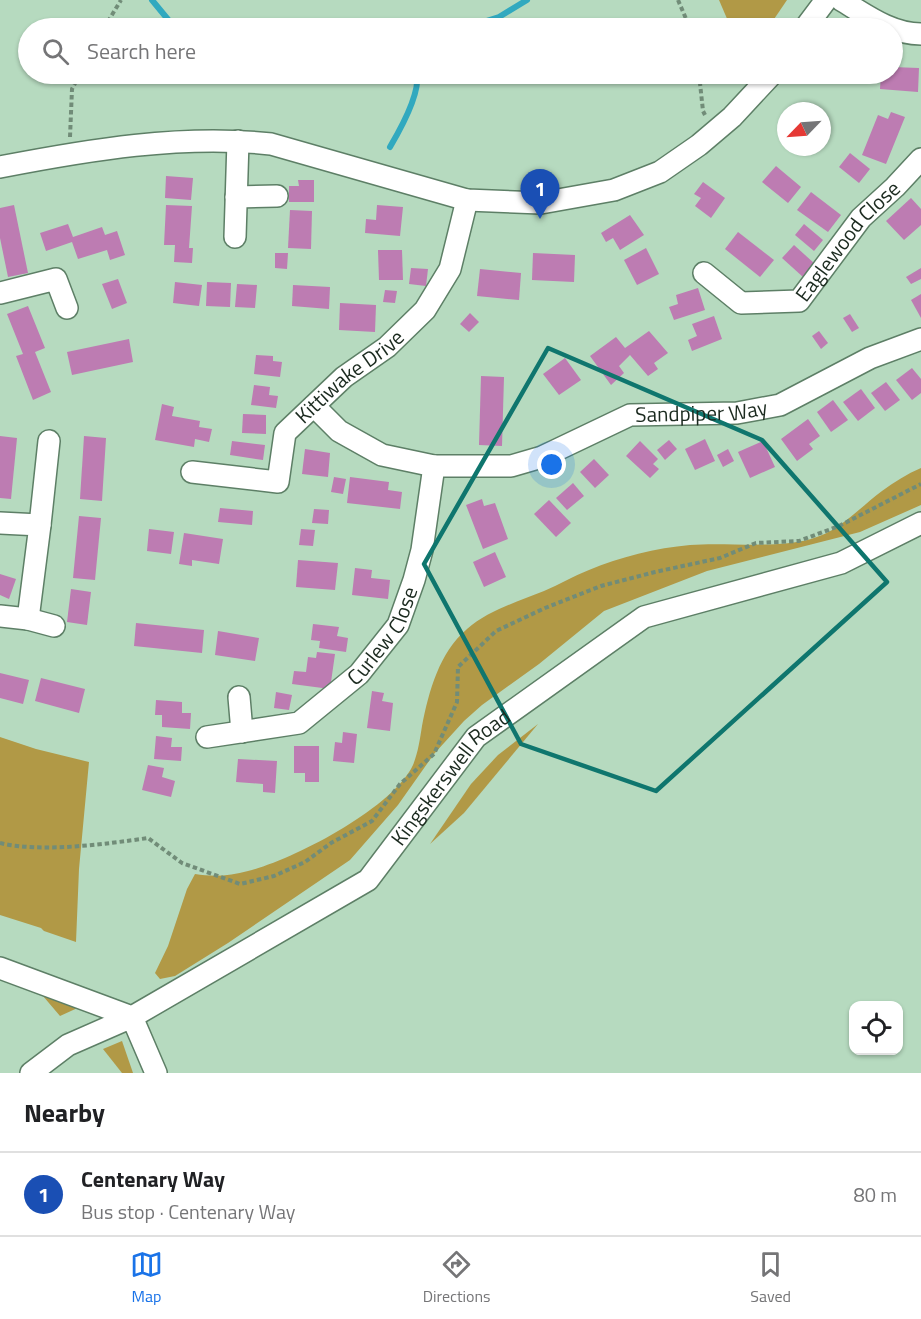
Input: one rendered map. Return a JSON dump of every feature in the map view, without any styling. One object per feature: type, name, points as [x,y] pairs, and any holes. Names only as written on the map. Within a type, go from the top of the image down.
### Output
[{"type":"street","points":[[812,18],[826,0]]},
{"type":"street","points":[[841,0],[870,18]]},
{"type":"street","points":[[903,31],[921,34]]},
{"type":"street","points":[[0,167],[111,149],[238,141],[271,144],[467,200],[541,203],[614,190],[660,172],[699,145],[732,117],[763,84]]},
{"type":"street","points":[[235,237],[238,141]]},
{"type":"street","name":"Eaglewood Close","points":[[704,273],[741,303],[799,301],[861,218],[895,188],[921,159]]},
{"type":"street","points":[[236,197],[277,196]]},
{"type":"street","name":"Kittiwake Drive","points":[[192,472],[278,482],[285,434],[344,377],[387,347],[425,310],[450,269],[467,200]]},
{"type":"street","points":[[0,293],[56,279],[67,308]]},
{"type":"street","name":"Sandpiper Way","points":[[314,406],[339,431],[382,455],[434,466],[512,466],[542,457],[630,415],[736,413],[780,405],[870,358],[921,339]]},
{"type":"street","points":[[28,619],[49,441]]},
{"type":"street","name":"Curlew Close","points":[[207,737],[299,723],[359,674],[398,625],[422,550],[434,466]]},
{"type":"street","points":[[0,522],[40,525]]},
{"type":"street","name":"Kingskerswell Road","points":[[31,1073],[68,1045],[132,1017],[368,880],[476,737],[644,617],[841,563],[921,523]]},
{"type":"street","points":[[0,616],[28,619],[54,626]]},
{"type":"street","points":[[239,697],[242,732]]},
{"type":"street","points":[[0,968],[132,1017],[156,1073]]},
{"type":"path","points":[[110,18],[121,0]]},
{"type":"path","points":[[678,0],[686,18]]},
{"type":"path","points":[[72,155],[69,134],[72,89],[75,84]]},
{"type":"path","points":[[700,84],[703,111],[714,132]]},
{"type":"path","points":[[0,843],[18,847],[69,846],[108,844],[148,838],[182,863],[240,884],[274,876],[305,862],[331,843],[372,822],[400,784],[434,754],[457,702],[458,667],[496,631],[601,586],[720,558],[756,543],[799,542],[838,526],[921,484]]},
{"type":"highlighted area","points":[[548,348],[762,440],[887,582],[656,791],[521,744],[424,564]]},
{"type":"shaded area","points":[[719,0],[787,0],[775,18],[727,18]]},
{"type":"shaded area","points":[[921,468],[921,505],[860,532],[707,571],[604,611],[464,721],[434,754],[398,805],[350,860],[175,976],[160,979],[155,973],[168,946],[187,889],[195,874],[215,876],[235,874],[290,856],[364,815],[402,781],[415,760],[428,699],[442,661],[457,639],[476,622],[583,572],[638,554],[690,545],[767,545],[811,539],[831,531],[887,488]]},
{"type":"shaded area","points":[[538,724],[464,813],[430,844],[471,784],[498,755]]},
{"type":"shaded area","points":[[0,737],[36,749],[89,762],[79,869],[76,942],[0,915]]},
{"type":"shaded area","points":[[34,990],[95,1000],[60,1016],[43,996]]},
{"type":"shaded area","points":[[122,1041],[133,1073],[122,1073],[103,1049]]},
{"type":"building","points":[[903,67],[919,68],[918,92],[880,89],[880,84],[903,84]]},
{"type":"building","points":[[891,112],[905,117],[886,164],[862,155],[878,115],[888,119]]},
{"type":"building","points":[[850,153],[870,169],[859,183],[839,167]]},
{"type":"building","points":[[776,166],[801,187],[788,203],[762,182]]},
{"type":"building","points":[[166,176],[193,178],[191,200],[165,198]]},
{"type":"building","points":[[298,180],[314,180],[314,202],[289,202],[289,186],[299,186]]},
{"type":"building","points":[[703,182],[725,198],[711,218],[695,206],[701,198],[694,194]]},
{"type":"building","points":[[811,192],[841,215],[828,232],[797,210]]},
{"type":"building","points":[[911,198],[921,209],[921,225],[904,240],[886,221]]},
{"type":"building","points":[[14,205],[28,273],[8,277],[0,238],[0,208]]},
{"type":"building","points":[[166,205],[192,206],[189,248],[193,248],[192,263],[174,262],[175,245],[164,245]]},
{"type":"building","points":[[377,205],[403,207],[400,236],[365,233],[366,219],[376,220]]},
{"type":"building","points":[[290,210],[312,211],[311,249],[288,248]]},
{"type":"building","points":[[630,215],[644,235],[620,250],[613,238],[606,242],[601,233]]},
{"type":"building","points":[[68,224],[73,237],[102,227],[105,235],[117,231],[125,255],[110,260],[107,250],[78,259],[72,242],[46,251],[40,233]]},
{"type":"building","points":[[804,224],[823,240],[814,251],[795,235]]},
{"type":"building","points":[[738,232],[774,260],[760,277],[725,249]]},
{"type":"building","points":[[794,245],[815,264],[803,277],[782,258]]},
{"type":"building","points":[[646,248],[659,274],[637,285],[624,260]]},
{"type":"building","points":[[378,250],[402,250],[403,280],[379,280]]},
{"type":"building","points":[[275,253],[288,253],[287,269],[275,268]]},
{"type":"building","points":[[533,253],[575,255],[574,282],[532,280]]},
{"type":"building","points":[[411,268],[428,269],[426,286],[409,284]]},
{"type":"building","points":[[921,268],[921,279],[911,284],[906,277]]},
{"type":"building","points":[[480,269],[521,273],[519,300],[477,296]]},
{"type":"building","points":[[118,279],[127,303],[112,309],[102,284]]},
{"type":"building","points":[[175,282],[202,285],[199,306],[173,303]]},
{"type":"building","points":[[207,282],[231,283],[230,307],[206,306]]},
{"type":"building","points":[[237,284],[257,285],[255,308],[235,307]]},
{"type":"building","points":[[293,285],[330,287],[329,309],[292,306]]},
{"type":"building","points":[[698,288],[705,310],[674,320],[669,307],[678,304],[676,295]]},
{"type":"building","points":[[385,290],[397,291],[395,303],[383,302]]},
{"type":"building","points":[[921,294],[921,318],[911,300]]},
{"type":"building","points":[[340,303],[376,305],[375,332],[339,330]]},
{"type":"building","points":[[28,306],[45,348],[35,352],[51,392],[33,400],[16,356],[23,354],[7,314]]},
{"type":"building","points":[[470,313],[479,322],[469,332],[460,324]]},
{"type":"building","points":[[850,314],[859,328],[852,332],[843,318]]},
{"type":"building","points":[[714,316],[722,339],[692,351],[688,340],[697,336],[692,324]]},
{"type":"building","points":[[649,331],[668,353],[654,363],[658,369],[648,376],[630,355],[619,366],[624,373],[611,385],[590,356],[616,337],[625,348]]},
{"type":"building","points":[[819,331],[828,343],[821,349],[812,336]]},
{"type":"building","points":[[129,339],[133,362],[72,375],[67,352]]},
{"type":"building","points":[[256,355],[273,356],[273,361],[282,362],[280,377],[254,374]]},
{"type":"building","points":[[565,358],[581,380],[559,395],[543,374]]},
{"type":"building","points":[[912,368],[921,379],[921,393],[912,400],[896,380]]},
{"type":"building","points":[[481,376],[504,377],[502,446],[479,445]]},
{"type":"building","points":[[886,382],[900,400],[885,411],[871,393]]},
{"type":"building","points":[[254,385],[270,387],[269,395],[278,396],[276,408],[251,405]]},
{"type":"building","points":[[861,389],[875,408],[858,421],[843,402]]},
{"type":"building","points":[[833,400],[848,420],[831,432],[817,412]]},
{"type":"building","points":[[162,404],[174,407],[172,416],[200,421],[199,427],[212,429],[209,442],[195,439],[194,447],[155,440]]},
{"type":"building","points":[[243,414],[266,415],[266,434],[242,433]]},
{"type":"building","points":[[808,419],[820,436],[809,444],[813,449],[797,461],[781,439]]},
{"type":"building","points":[[0,436],[17,438],[11,499],[0,498]]},
{"type":"building","points":[[84,436],[106,438],[102,501],[80,499]]},
{"type":"building","points":[[705,439],[715,461],[695,470],[685,449]]},
{"type":"building","points":[[669,440],[677,449],[665,460],[657,450]]},
{"type":"building","points":[[232,441],[265,445],[263,460],[230,455]]},
{"type":"building","points":[[640,441],[658,459],[653,464],[659,469],[650,478],[626,456]]},
{"type":"building","points":[[763,441],[775,467],[750,478],[738,452]]},
{"type":"building","points":[[305,449],[330,453],[328,477],[302,474]]},
{"type":"building","points":[[728,449],[734,461],[723,467],[717,455]]},
{"type":"building","points":[[594,459],[609,475],[595,488],[580,472]]},
{"type":"building","points":[[334,477],[346,479],[343,494],[331,492]]},
{"type":"building","points":[[350,477],[389,482],[388,490],[402,492],[400,509],[347,503]]},
{"type":"building","points":[[573,483],[584,496],[567,510],[556,498]]},
{"type":"building","points":[[482,499],[484,506],[495,503],[508,539],[483,549],[466,505]]},
{"type":"building","points":[[549,500],[571,523],[556,537],[534,514]]},
{"type":"building","points":[[220,508],[253,511],[252,525],[218,522]]},
{"type":"building","points":[[314,509],[329,510],[328,524],[312,523]]},
{"type":"building","points":[[79,516],[101,518],[95,580],[73,578]]},
{"type":"building","points":[[149,529],[174,532],[171,554],[147,551]]},
{"type":"building","points":[[301,529],[315,530],[313,546],[299,545]]},
{"type":"building","points":[[184,533],[223,539],[219,564],[192,560],[192,566],[179,564]]},
{"type":"building","points":[[495,552],[506,577],[484,587],[473,562]]},
{"type":"building","points":[[298,560],[338,563],[335,590],[296,587]]},
{"type":"building","points":[[355,568],[372,570],[371,578],[390,580],[388,599],[352,595]]},
{"type":"building","points":[[0,574],[16,579],[9,599],[0,595]]},
{"type":"building","points":[[71,589],[91,592],[87,625],[67,622]]},
{"type":"building","points":[[136,623],[204,630],[202,653],[134,646]]},
{"type":"building","points":[[313,624],[339,627],[337,636],[348,638],[346,652],[319,648],[320,641],[311,640]]},
{"type":"building","points":[[218,631],[259,638],[255,661],[215,655]]},
{"type":"building","points":[[317,652],[335,654],[330,689],[292,684],[294,671],[306,672],[308,657],[316,658]]},
{"type":"building","points":[[0,673],[29,680],[23,704],[0,698]]},
{"type":"building","points":[[41,678],[85,689],[79,713],[35,701]]},
{"type":"building","points":[[372,691],[384,693],[382,701],[393,703],[390,731],[367,728]]},
{"type":"building","points":[[276,692],[292,695],[289,710],[274,708]]},
{"type":"building","points":[[156,700],[182,702],[182,713],[191,713],[190,729],[162,727],[162,715],[155,715]]},
{"type":"building","points":[[343,732],[357,734],[354,763],[333,761],[335,742],[342,743]]},
{"type":"building","points":[[156,736],[172,738],[171,747],[182,747],[181,761],[154,759]]},
{"type":"building","points":[[294,746],[319,746],[319,782],[305,782],[305,773],[294,773]]},
{"type":"building","points":[[238,759],[277,761],[275,793],[263,792],[263,784],[236,782]]},
{"type":"building","points":[[148,765],[164,768],[162,777],[175,781],[171,797],[142,790]]},
{"type":"waterway","points":[[152,0],[167,18]]},
{"type":"waterway","points":[[496,18],[527,0]]},
{"type":"waterway","points":[[390,147],[404,122],[417,84]]},
{"type":"place","name":"Centenary Way","points":[[540,219]]}]
